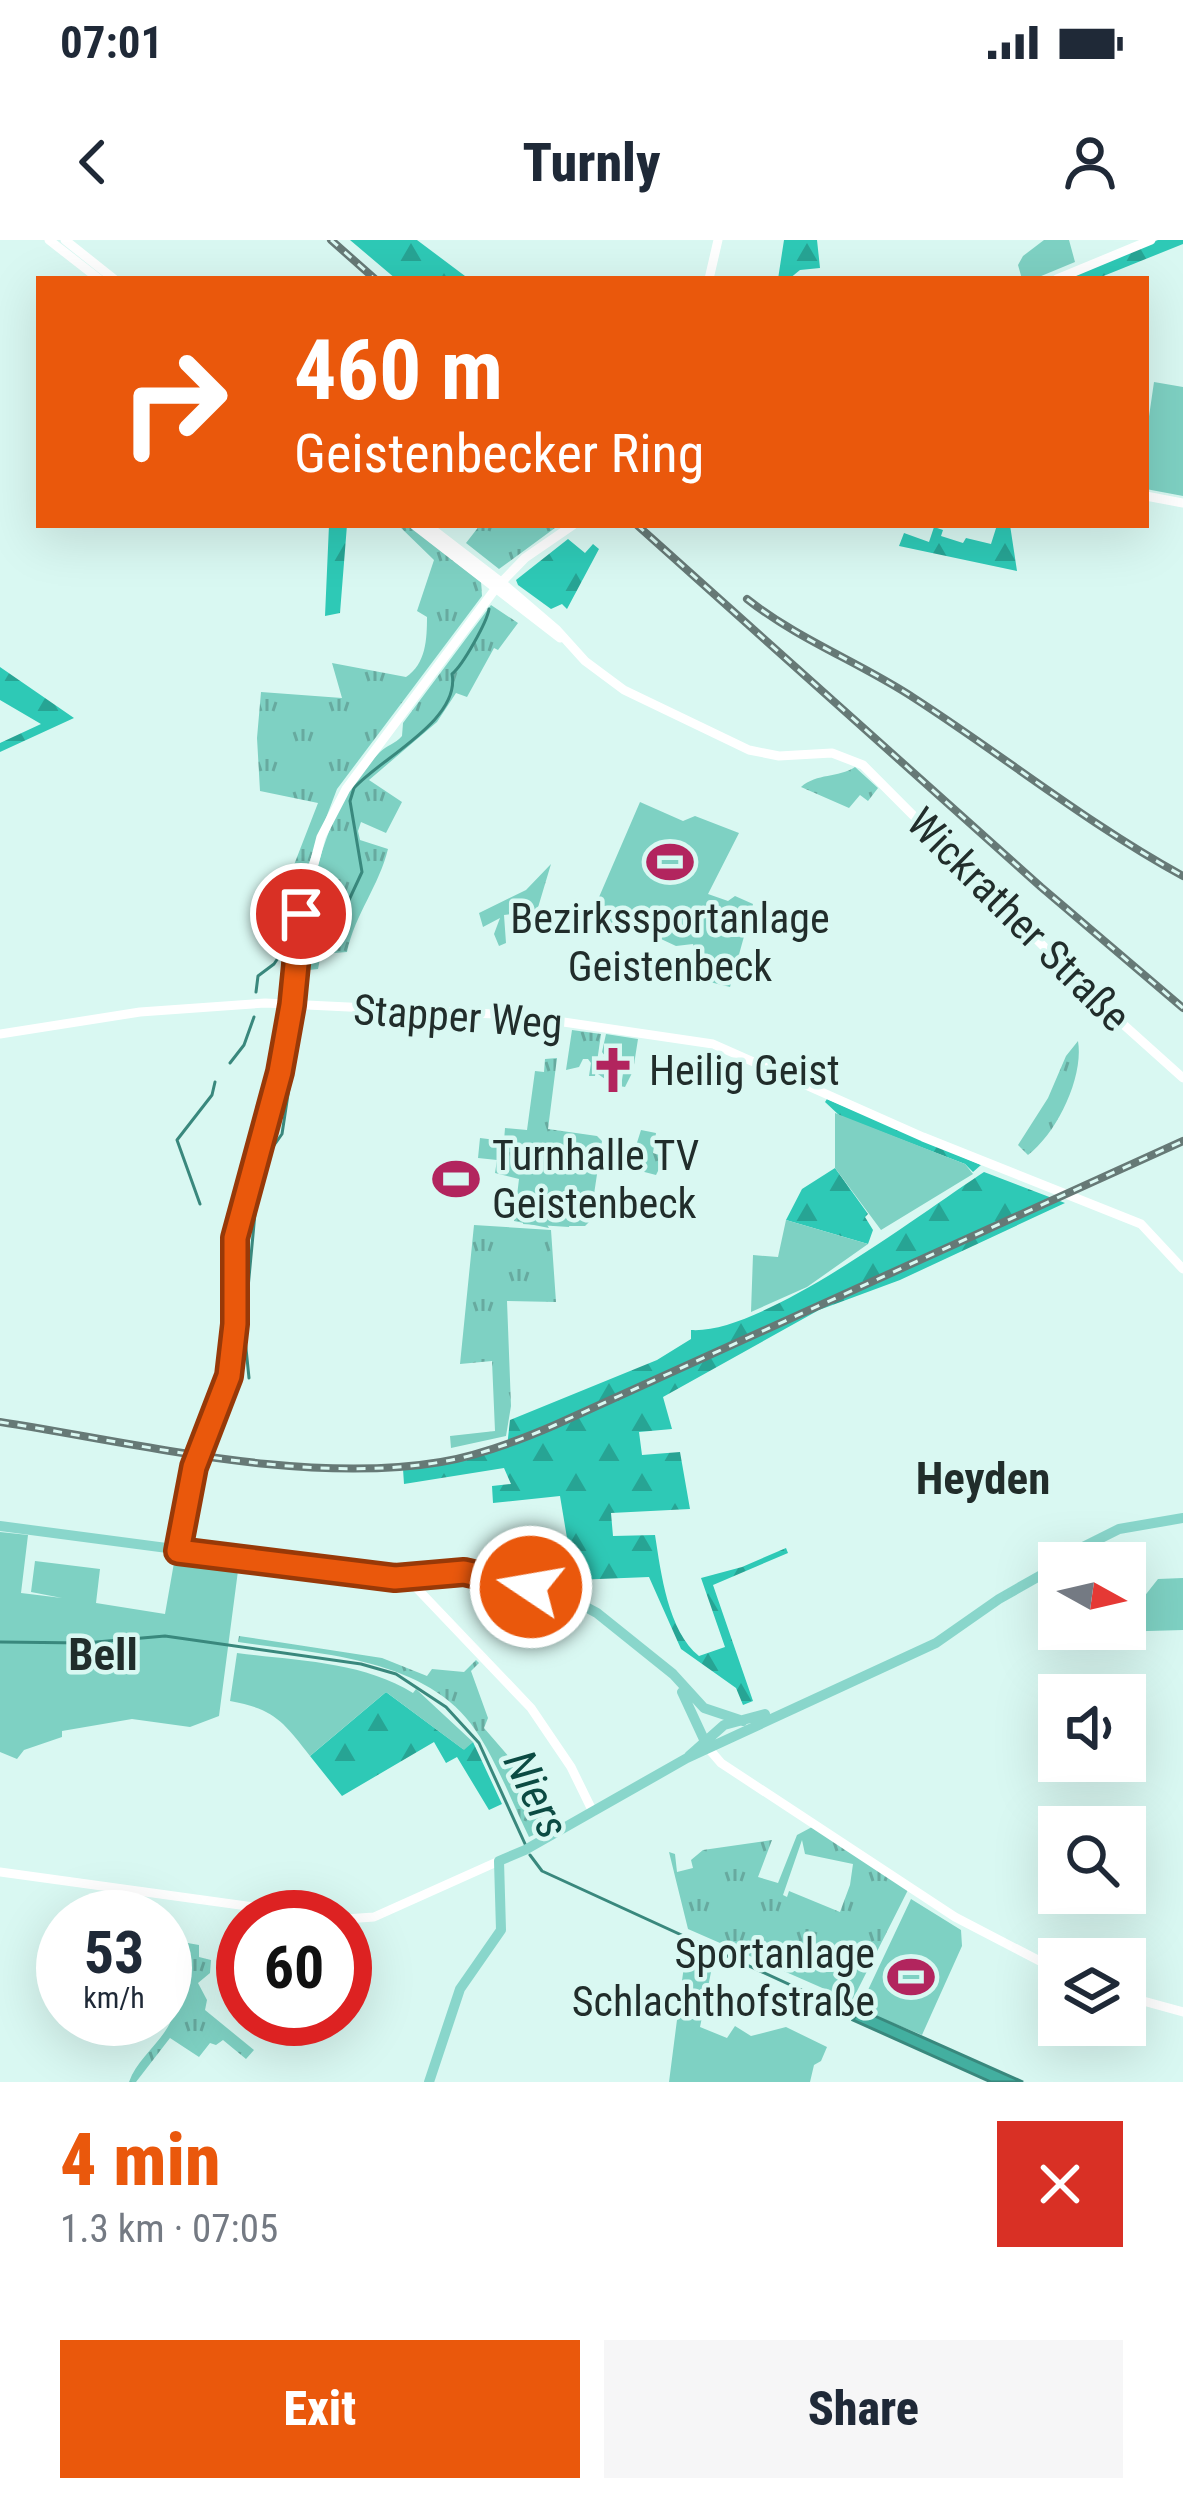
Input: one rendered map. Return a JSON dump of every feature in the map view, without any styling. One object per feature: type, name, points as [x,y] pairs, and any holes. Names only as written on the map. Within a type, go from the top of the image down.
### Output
[{"type":"main road","points":[[49,240],[95,276]]},
{"type":"main road","points":[[65,240],[110,276]]},
{"type":"main road","points":[[710,276],[718,240]]},
{"type":"main road","points":[[1064,276],[1151,240]]},
{"type":"main road","points":[[1149,497],[1183,503]]},
{"type":"main road","points":[[418,528],[499,585]]},
{"type":"main road","points":[[432,528],[499,585]]},
{"type":"main road","points":[[178,1551],[194,1467],[229,1376],[238,1223],[277,1089],[301,914],[326,826],[346,789],[499,585],[525,558],[569,528]]},
{"type":"main road","name":"Wickrather Straße","points":[[499,585],[624,690],[735,745],[768,755],[832,753],[856,760],[1105,1008],[1183,1078]]},
{"type":"main road","name":"Stapper Weg","points":[[0,1034],[182,1007],[292,1005],[516,1015],[713,1044],[923,1137],[1141,1224],[1183,1269]]},
{"type":"main road","points":[[1106,1542],[1124,1533],[1183,1521]]},
{"type":"main road","points":[[710,1743],[724,1725],[766,1714],[934,1638],[998,1594],[1101,1536],[1138,1523],[1183,1521]]},
{"type":"main road","points":[[0,1526],[408,1579],[464,1572],[562,1592],[673,1674],[710,1712],[743,1721]]},
{"type":"main road","points":[[372,1917],[496,1866],[710,1743],[936,1643],[1038,1577]]},
{"type":"main road","points":[[408,1579],[531,1708],[571,1767],[593,1812]]},
{"type":"main road","points":[[531,1587],[581,1609],[668,1677],[731,1768],[940,1908],[1038,1960]]},
{"type":"main road","points":[[687,1691],[710,1743]]},
{"type":"main road","points":[[429,2082],[460,1989],[500,1930],[496,1866]]},
{"type":"main road","points":[[0,1872],[216,1902]]},
{"type":"main road","points":[[1146,2002],[1183,2012]]},
{"type":"green space","points":[[350,240],[417,240],[465,276],[392,276]]},
{"type":"green space","points":[[784,240],[817,240],[820,268],[778,276]]},
{"type":"green space","points":[[1044,240],[1069,240],[1075,262],[1041,276],[1021,276],[1018,265]]},
{"type":"green space","points":[[1158,240],[1183,240],[1183,244],[1103,276],[1069,276]]},
{"type":"green space","points":[[1154,382],[1183,387],[1183,496],[1149,490]]},
{"type":"green space","points":[[329,528],[347,528],[340,613],[325,616]]},
{"type":"green space","points":[[401,528],[412,528],[481,582],[482,596],[337,789],[304,876],[292,870],[318,803],[260,791],[261,692],[342,698],[332,663],[406,677],[413,672],[426,642],[427,617],[417,611],[434,560]]},
{"type":"green space","points":[[478,528],[555,528],[499,569],[466,543]]},
{"type":"green space","points":[[934,528],[943,530],[941,536],[963,543],[966,538],[991,544],[996,528],[1010,528],[1017,571],[899,546],[904,533],[929,542]]},
{"type":"green space","points":[[568,539],[585,553],[593,544],[599,549],[567,609],[562,604],[551,609],[516,580]]},
{"type":"green space","points":[[491,605],[518,623],[498,650],[494,648],[467,697],[456,693],[437,722],[369,780],[402,802],[386,833],[361,822],[358,831],[360,840],[388,849],[384,862],[347,952],[321,954],[318,969],[309,970],[303,996],[297,996],[310,899],[341,804],[380,752],[402,736],[403,723]]},
{"type":"green space","points":[[0,667],[74,718],[0,752],[0,743],[41,724],[0,700]]},
{"type":"green space","points":[[855,767],[878,788],[868,801],[860,795],[849,808],[801,787],[814,780]]},
{"type":"green space","name":"Bezirkssportanlage Geistenbeck","points":[[640,802],[683,821],[695,816],[739,833],[708,894],[728,901],[735,896],[753,904],[730,987],[694,978],[693,944],[676,946],[661,939],[663,932],[630,917],[623,933],[590,918]]},
{"type":"green space","points":[[551,864],[531,931],[523,930],[523,913],[504,915],[506,943],[499,946],[494,934],[500,918],[483,927],[479,913],[526,890]]},
{"type":"green space","points":[[572,1030],[601,1034],[595,1076],[589,1076],[588,1059],[566,1070]]},
{"type":"green space","points":[[606,1034],[638,1039],[625,1087],[609,1084],[610,1079],[622,1080],[625,1060],[607,1056],[605,1079],[598,1074]]},
{"type":"green space","points":[[1078,1041],[1077,1071],[1066,1103],[1049,1133],[1028,1155],[1018,1145]]},
{"type":"green space","points":[[557,1058],[548,1129],[597,1136],[602,1141],[590,1221],[585,1226],[553,1226],[542,1217],[549,1228],[514,1221],[519,1179],[495,1173],[497,1160],[478,1158],[480,1138],[504,1141],[505,1128],[527,1130],[535,1071],[544,1072],[545,1059]]},
{"type":"green space","points":[[827,1099],[981,1165],[973,1172],[965,1164],[840,1116]]},
{"type":"green space","points":[[835,1113],[965,1164],[973,1174],[881,1230],[835,1168]]},
{"type":"green space","points":[[641,1130],[656,1133],[653,1153],[665,1157],[656,1175],[629,1168]]},
{"type":"green space","points":[[542,1165],[585,1168],[579,1188],[581,1203],[574,1207],[569,1227],[523,1224],[526,1202]]},
{"type":"green space","points":[[835,1168],[868,1214],[865,1217],[873,1230],[868,1244],[786,1220],[802,1189]]},
{"type":"green space","points":[[984,1172],[1065,1203],[900,1280],[819,1310],[663,1397],[672,1429],[639,1432],[642,1455],[680,1452],[690,1509],[611,1513],[613,1536],[655,1535],[673,1617],[699,1656],[725,1647],[701,1578],[786,1548],[788,1553],[713,1585],[753,1701],[743,1705],[736,1688],[681,1649],[649,1577],[574,1580],[560,1496],[493,1503],[492,1486],[511,1484],[504,1468],[404,1484],[403,1469],[507,1447],[510,1420],[657,1360],[691,1339],[691,1330],[721,1326],[798,1293]]},
{"type":"green space","points":[[786,1220],[868,1244],[807,1287],[751,1312],[753,1255],[778,1257]]},
{"type":"green space","points":[[474,1225],[551,1230],[556,1302],[507,1301],[511,1406],[506,1436],[451,1448],[450,1436],[495,1431],[492,1361],[460,1364]]},
{"type":"green space","points":[[0,1532],[28,1535],[21,1593],[62,1598],[31,1592],[35,1561],[100,1569],[96,1603],[165,1614],[175,1557],[239,1563],[219,1716],[190,1727],[132,1719],[62,1731],[62,1737],[24,1750],[17,1759],[0,1752]]},
{"type":"green space","points":[[1183,1578],[1183,1630],[1146,1631],[1146,1594],[1158,1579]]},
{"type":"green space","points":[[239,1636],[382,1658],[427,1676],[432,1669],[464,1672],[476,1660],[479,1663],[471,1671],[488,1718],[484,1728],[516,1765],[547,1829],[529,1837],[480,1737],[459,1710],[434,1690],[372,1664],[238,1642]]},
{"type":"green space","points":[[237,1653],[350,1668],[413,1693],[416,1689],[473,1742],[464,1750],[386,1692],[310,1756],[276,1718],[230,1701]]},
{"type":"green space","points":[[386,1692],[463,1749],[473,1742],[502,1804],[489,1810],[457,1757],[446,1763],[434,1742],[342,1796],[310,1756]]},
{"type":"green space","points":[[812,1827],[909,1888],[852,2001],[688,1929],[669,1852],[675,1854],[677,1872],[693,1868],[691,1860],[703,1850],[772,1840],[758,1877],[778,1883],[797,1835]],"holes":[[[802,1840],[805,1854],[853,1864],[840,1912],[789,1891],[787,1897],[783,1895]]]},
{"type":"green space","name":"Sportanlage Schlachthofstraße","points":[[911,1899],[961,1930],[962,1946],[922,2035],[859,2009]]},
{"type":"green space","points":[[192,1944],[199,1945],[199,1957],[211,1960],[210,1973],[198,1983],[207,2000],[205,2010],[216,2019],[216,2045],[210,2043],[199,2057],[182,2046],[192,2046]]},
{"type":"green space","points":[[686,1950],[713,1962],[700,2027],[727,2038],[735,2026],[751,2036],[786,2027],[827,2047],[814,2065],[810,2082],[669,2082]]},
{"type":"green space","points":[[153,2046],[164,2046],[136,2082],[129,2082]]},
{"type":"green space","points":[[230,2046],[254,2050],[246,2059]]},
{"type":"shaded area","points":[[859,2009],[1023,2082],[991,2082],[853,2020]]},
{"type":"waterway","points":[[303,930],[342,915],[362,872],[350,801],[354,788],[444,707],[452,674],[474,643],[489,609]]},
{"type":"waterway","points":[[256,992],[258,976],[274,964],[293,936]]},
{"type":"waterway","points":[[230,1063],[244,1045],[254,1017]]},
{"type":"waterway","points":[[245,1320],[257,1192],[265,1158],[282,1134],[292,1068]]},
{"type":"waterway","points":[[200,1204],[177,1140],[212,1095],[215,1082]]},
{"type":"waterway","points":[[226,1315],[222,1305],[230,1285]]},
{"type":"waterway","points":[[244,1329],[249,1378]]},
{"type":"waterway","name":"Niers","points":[[0,1642],[85,1643],[165,1636],[361,1664],[396,1674],[446,1707],[479,1743],[526,1846]]},
{"type":"waterway","name":"Niers","points":[[530,1855],[542,1871],[858,2016]]},
{"type":"railway","points":[[331,240],[372,276]]},
{"type":"railway","points":[[640,528],[1183,1008]]},
{"type":"railway","points":[[747,599],[787,627],[914,698],[1183,876]]},
{"type":"railway","points":[[0,1422],[277,1465],[388,1468],[456,1459],[555,1425],[1183,1141]]},
{"type":"place","name":"Bezirkssportanlage Geistenbeck","points":[[670,862]]},
{"type":"place","name":"Heilig Geist","points":[[613,1070]]},
{"type":"place","name":"Turnhalle TV Geistenbeck","points":[[456,1179]]},
{"type":"place","name":"Sportanlage Schlachthofstraße","points":[[911,1977]]},
{"type":"district","name":"Heyden","points":[[983,1478]]},
{"type":"district","name":"Bell","points":[[103,1654]]},
{"type":"route","points":[[301,914],[280,1072],[235,1238],[232,1361],[218,1412],[189,1483],[178,1551],[408,1579],[464,1572],[531,1587]]}]
